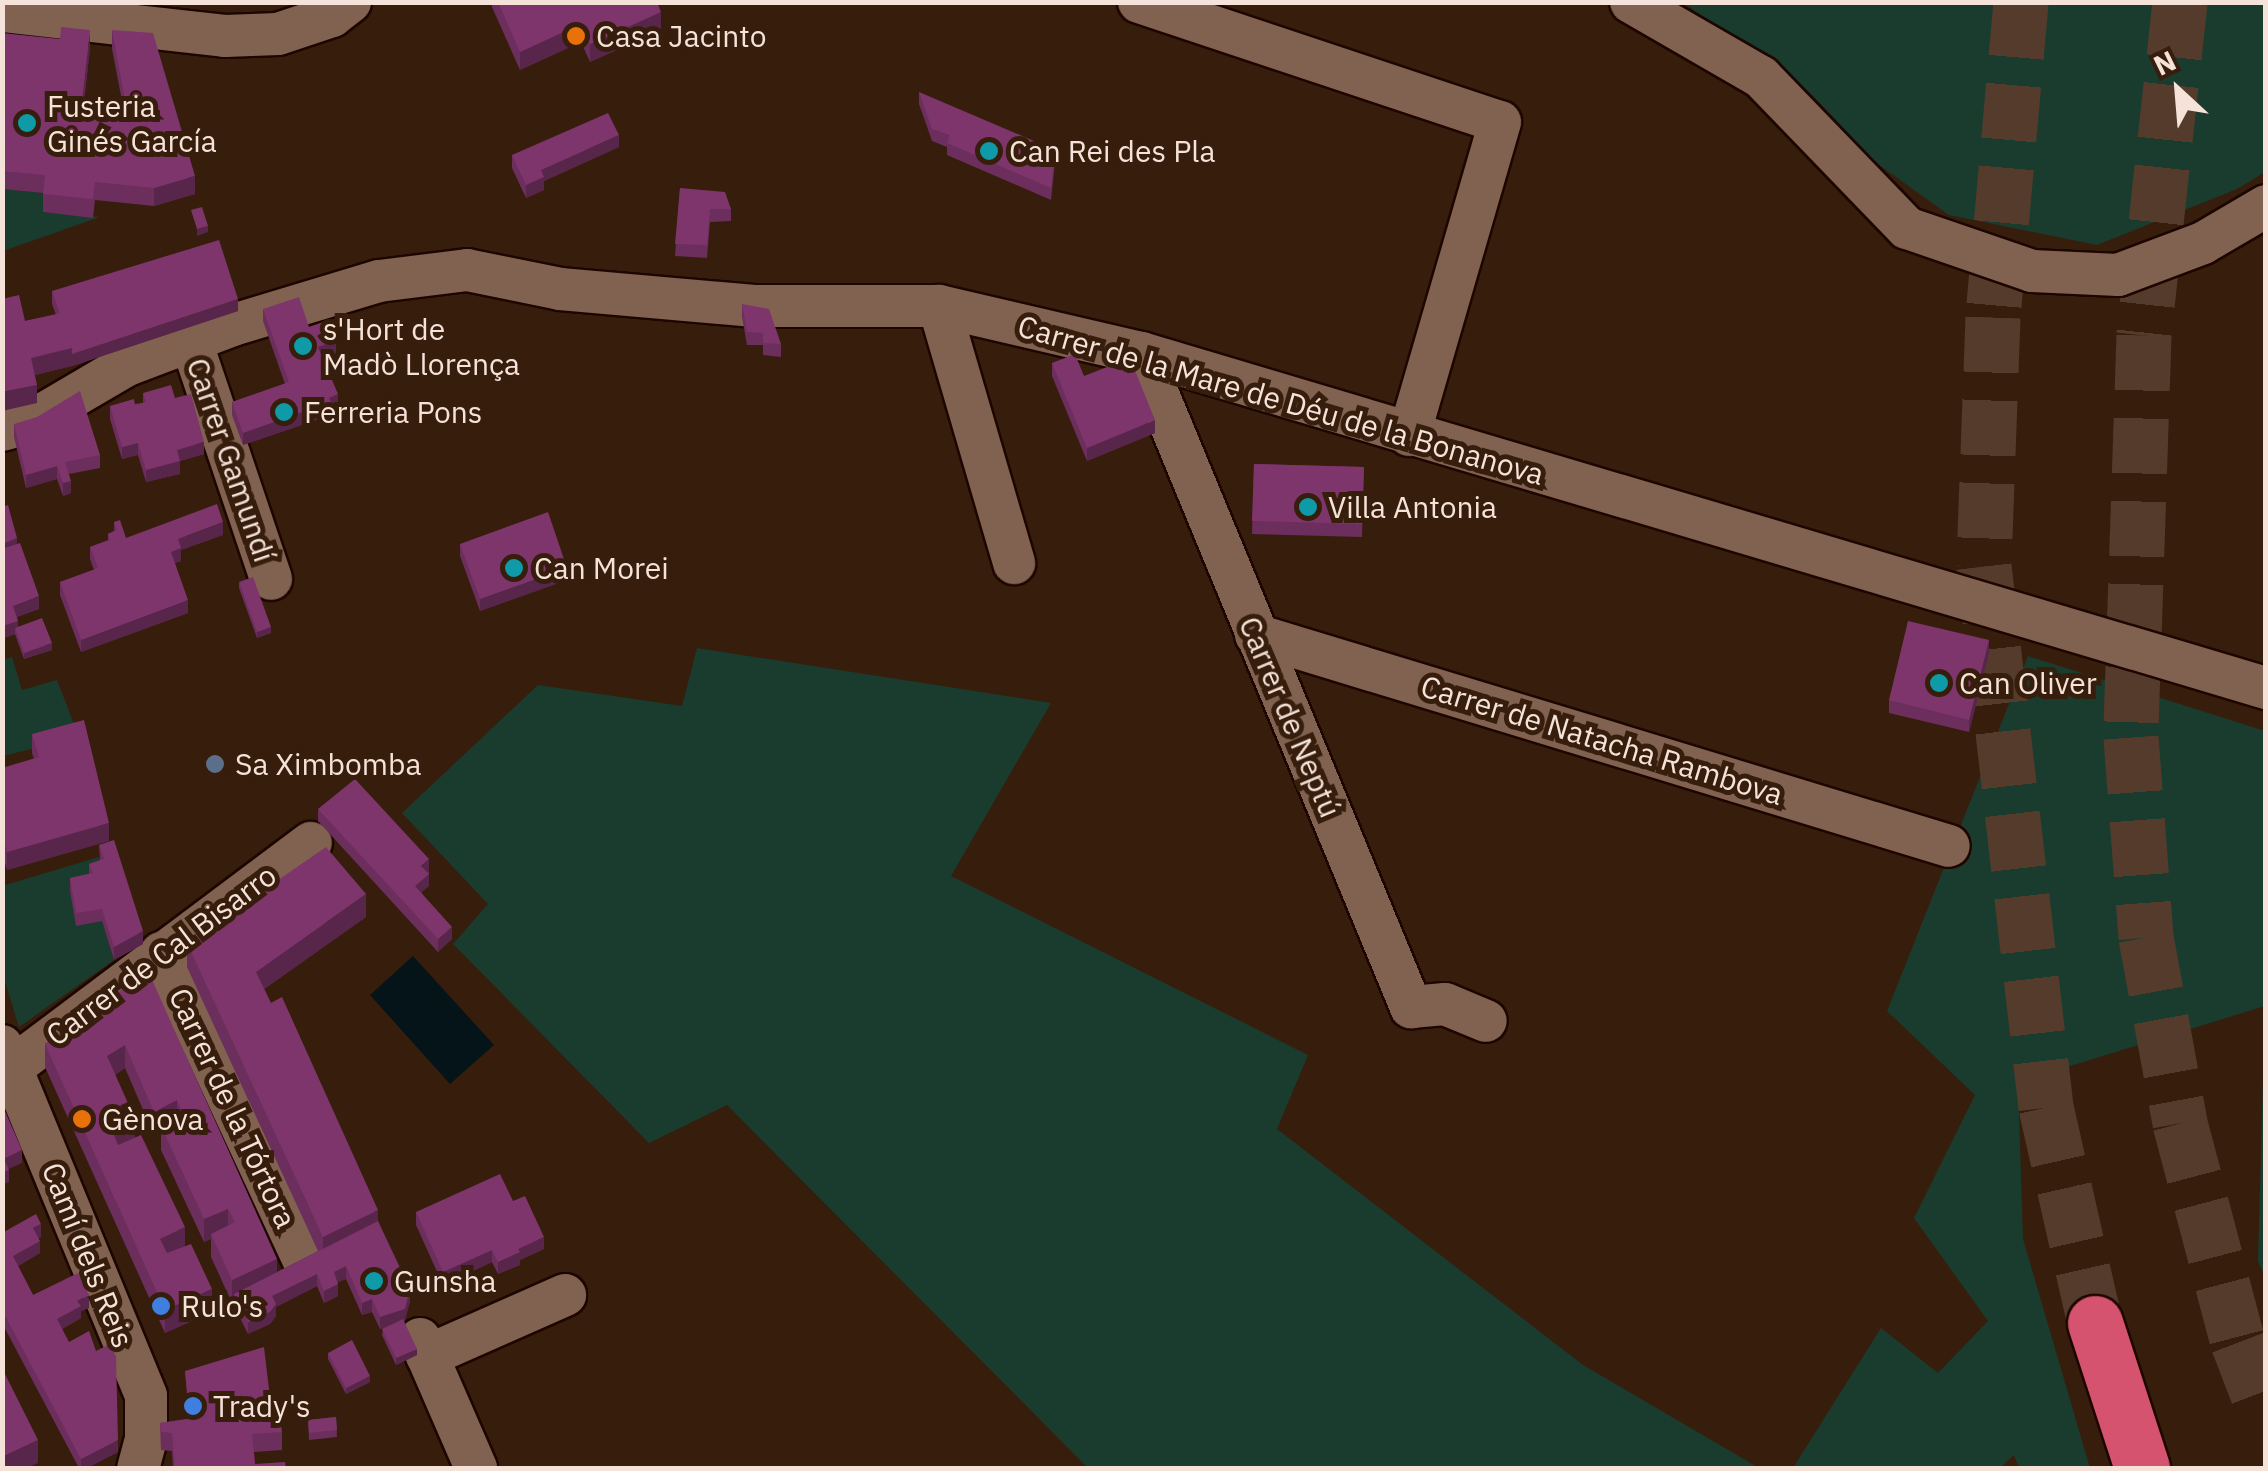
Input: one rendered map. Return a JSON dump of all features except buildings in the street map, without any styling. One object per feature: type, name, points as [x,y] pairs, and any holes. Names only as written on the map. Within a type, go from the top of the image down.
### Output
[{"type":"highway","points":[[2095,1323],[2142,1468]]},
{"type":"street","points":[[2,10],[225,36],[278,34],[332,16],[350,2]]},
{"type":"street","points":[[1139,2],[1500,122],[1408,435]]},
{"type":"street","points":[[1631,2],[1761,77],[1907,228],[2032,271],[2118,275],[2203,243],[2266,206]]},
{"type":"street","name":"Carrer de la Mare de Déu de la Bonanova","points":[[2,430],[28,423],[127,365],[379,281],[467,270],[560,289],[754,306],[939,306],[1142,353],[2266,688]]},
{"type":"street","points":[[939,306],[1014,564]]},
{"type":"street","name":"Carrer Gamundí","points":[[191,341],[271,579]]},
{"type":"street","name":"Carrer de Neptú","points":[[1142,353],[1411,1006],[1446,1004],[1486,1021]]},
{"type":"street","name":"Carrer de Natacha Rambova","points":[[1256,635],[1949,846]]},
{"type":"street","name":"Carrer de Cal Bisarro","points":[[7,1058],[162,953],[311,843]]},
{"type":"street","name":"Carrer de la Tórtora","points":[[162,953],[305,1263]]},
{"type":"street","name":"Camí dels Reis","points":[[7,1058],[146,1396],[146,1439],[138,1468]]},
{"type":"street","points":[[476,1468],[423,1348],[565,1295]]},
{"type":"green space","points":[[1684,3],[2265,3],[2265,172],[2237,189],[2097,245],[1949,215],[1875,162],[1810,93]]},
{"type":"green space","points":[[2,189],[45,193],[43,212],[100,217],[3,251]]},
{"type":"green space","points":[[697,648],[1051,703],[951,876],[1308,1055],[1277,1129],[1583,1365],[1759,1468],[1088,1468],[727,1105],[649,1143],[453,944],[488,904],[402,813],[538,685],[682,706]]},
{"type":"green space","points":[[2028,656],[2265,731],[2265,1006],[2018,1082],[2023,1239],[2090,1468],[2019,1468],[2014,1455],[2000,1468],[1793,1468],[1881,1328],[1938,1373],[1988,1321],[1914,1218],[1975,1095],[1887,1011]]},
{"type":"green space","points":[[12,657],[22,690],[57,680],[79,737],[3,756],[2,660]]},
{"type":"green space","points":[[99,857],[104,872],[102,921],[114,960],[19,1027],[3,975],[2,886]]},
{"type":"green space","points":[[2265,1006],[2265,1277],[2258,1261]]},
{"type":"shaded area","points":[[413,956],[494,1045],[450,1084],[370,995]]},
{"type":"tunnel","points":[[2021,2],[1993,317],[1984,566],[2046,1107],[2095,1323]]},
{"type":"tunnel","points":[[2180,2],[2144,335],[2131,737],[2146,937],[2180,1123],[2238,1342],[2266,1415]]},
{"type":"place","name":"Casa Jacinto","points":[[576,36]]},
{"type":"place","name":"Fusteria Ginés García","points":[[27,123]]},
{"type":"place","name":"Can Rei des Pla","points":[[989,151]]},
{"type":"place","name":"s'Hort de Madò Llorença","points":[[303,346]]},
{"type":"place","name":"Ferreria Pons","points":[[284,412]]},
{"type":"place","name":"Villa Antonia","points":[[1308,507]]},
{"type":"place","name":"Can Morei","points":[[514,568]]},
{"type":"place","name":"Can Oliver","points":[[1939,683]]},
{"type":"place","name":"Sa Ximbomba","points":[[215,764]]},
{"type":"place","name":"Gènova","points":[[82,1119]]},
{"type":"place","name":"Gunsha","points":[[374,1281]]},
{"type":"place","name":"Rulo's","points":[[161,1306]]},
{"type":"place","name":"Trady's","points":[[193,1406]]}]
